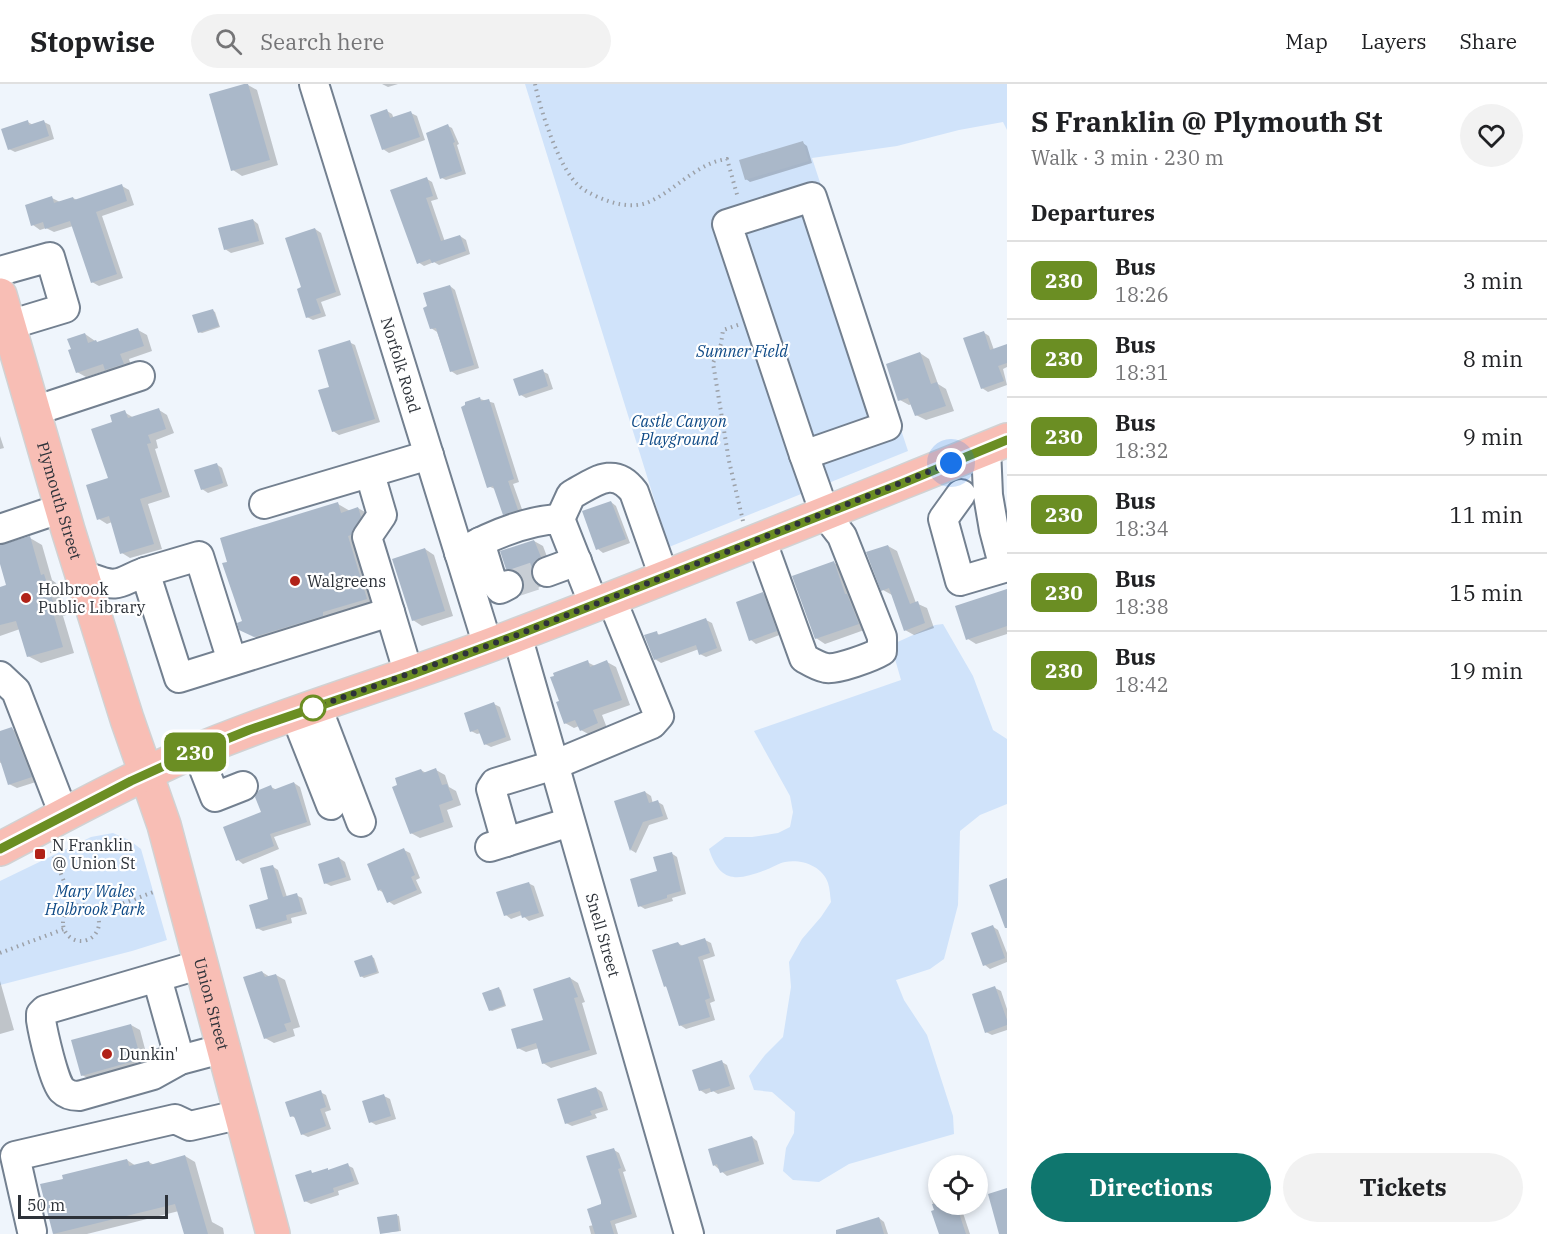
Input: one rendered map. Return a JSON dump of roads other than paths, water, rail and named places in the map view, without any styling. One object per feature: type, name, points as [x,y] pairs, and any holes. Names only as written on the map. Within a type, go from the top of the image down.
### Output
[{"type":"main road","name":"Plymouth Street","points":[[0,295],[62,508],[89,580],[127,719],[146,774]]},
{"type":"main road","points":[[0,849],[146,774],[197,751],[410,675],[664,577],[752,530],[825,514],[997,444]]},
{"type":"main road","name":"Union Street","points":[[146,774],[164,825],[273,1234]]},
{"type":"street","name":"Norfolk Road","points":[[314,84],[429,455],[470,548],[502,640]]},
{"type":"street","points":[[752,530],[804,658],[813,664],[829,669],[875,656],[882,651],[882,637],[842,536],[825,514],[804,455],[727,225],[812,197],[887,426],[804,455]]},
{"type":"street","points":[[0,271],[50,257],[65,308],[9,325]]},
{"type":"street","points":[[34,411],[140,376]]},
{"type":"street","points":[[951,463],[975,494],[997,444]]},
{"type":"street","points":[[264,504],[429,455]]},
{"type":"street","points":[[370,474],[382,515],[367,537],[410,675]]},
{"type":"street","points":[[570,822],[497,845],[491,789],[495,783],[554,765],[652,724],[659,716],[603,601],[577,561],[560,519],[570,495],[612,476],[627,483],[634,492],[664,577]]},
{"type":"street","points":[[0,529],[62,508]]},
{"type":"street","points":[[508,585],[500,588],[494,584],[470,548],[491,536],[545,520],[560,519]]},
{"type":"street","points":[[89,580],[109,570],[139,574],[200,556],[232,662]]},
{"type":"street","points":[[547,572],[577,561]]},
{"type":"street","points":[[139,574],[179,678],[390,612]]},
{"type":"street","name":"Snell Street","points":[[502,640],[554,765],[689,1234]]},
{"type":"street","points":[[0,676],[15,691],[64,815]]},
{"type":"street","points":[[306,711],[331,805]]},
{"type":"street","points":[[306,711],[361,822]]},
{"type":"street","points":[[197,751],[214,797],[243,786]]},
{"type":"street","points":[[202,964],[50,1007],[41,1014],[57,1083],[62,1090],[70,1094],[84,1095],[153,1075],[180,1060],[225,1048]]},
{"type":"street","points":[[157,978],[180,1060]]},
{"type":"street","points":[[32,1231],[15,1156],[175,1119],[190,1126],[242,1114]]},
{"type":"tunnel","points":[[508,585],[547,572]]},
{"type":"place","name":"Walgreens","points":[[295,581]]},
{"type":"place","name":"Holbrook Public Library","points":[[26,598]]},
{"type":"place","name":"N Franklin @ Union St","points":[[40,854]]},
{"type":"place","name":"Dunkin'","points":[[107,1054]]},
{"type":"park label","name":"Sumner Field","points":[[742,351]]},
{"type":"park label","name":"Castle Canyon Playground","points":[[679,430]]},
{"type":"park label","name":"Mary Wales Holbrook Park","points":[[95,900]]}]
